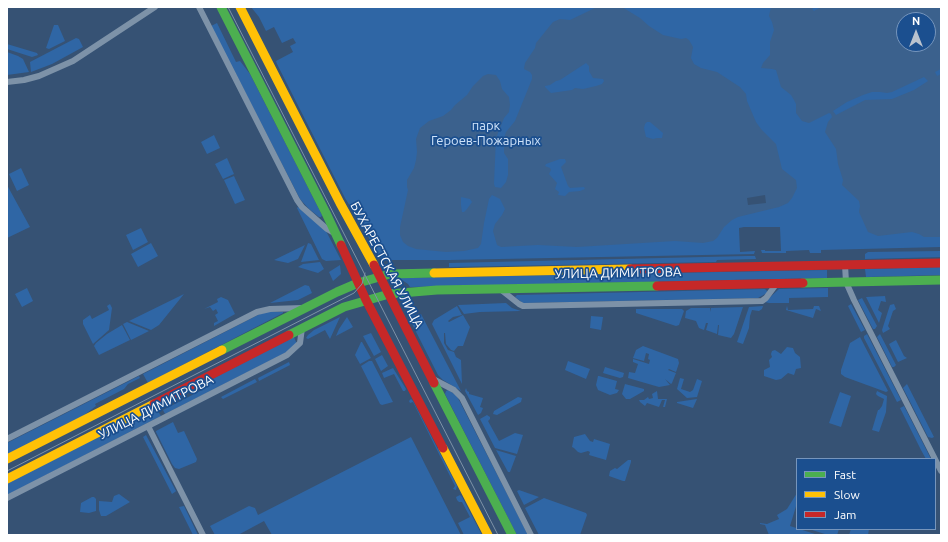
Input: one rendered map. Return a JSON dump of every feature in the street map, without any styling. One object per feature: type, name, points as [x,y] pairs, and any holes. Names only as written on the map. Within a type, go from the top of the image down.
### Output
[{"type":"street","points":[[7,82],[39,76],[73,61],[156,7]]},
{"type":"street","points":[[199,7],[297,200],[302,207],[327,229],[334,233]]},
{"type":"street","points":[[221,7],[326,213],[366,300],[488,535]]},
{"type":"street","name":"БУХАРЕСТСКАЯ УЛИЦА","points":[[240,7],[512,535]]},
{"type":"street","name":"УЛИЦА ДИМИТРОВА","points":[[7,459],[303,308],[359,282],[397,273],[941,263]]},
{"type":"street","points":[[845,265],[846,282],[854,300],[934,458]]},
{"type":"street","name":"УЛИЦА ДИМИТРОВА","points":[[7,479],[344,307],[389,294],[422,291],[500,289],[941,280]]},
{"type":"street","points":[[500,289],[523,306],[546,306],[762,301],[777,283]]},
{"type":"street","name":"УЛИЦА ДИМИТРОВА","points":[[7,439],[257,312],[270,309],[303,308]]},
{"type":"street","name":"УЛИЦА ДИМИТРОВА","points":[[7,498],[287,355],[300,343],[302,328]]},
{"type":"street","points":[[431,378],[454,390],[462,398],[531,535]]},
{"type":"street","points":[[148,426],[203,535]]},
{"type":"street","points":[[936,461],[941,471]]},
{"type":"green space","name":"парк Героев-Пожарных","points":[[251,7],[941,7],[941,247],[821,250],[821,253],[810,253],[809,250],[786,251],[786,253],[762,253],[761,250],[781,251],[780,227],[744,227],[739,228],[740,252],[755,251],[754,254],[384,260],[376,253],[368,236],[345,198],[277,64],[276,61],[293,52],[290,46],[296,43],[293,38],[282,43],[274,27],[266,31],[259,17]]},
{"type":"green space","points":[[217,23],[236,62],[240,61],[250,74],[322,215],[321,217],[309,209],[300,199],[211,26]]},
{"type":"green space","points":[[54,25],[58,25],[65,41],[49,49],[46,48]]},
{"type":"green space","points":[[76,38],[79,39],[83,47],[52,64],[31,72],[30,62]]},
{"type":"green space","points":[[7,44],[37,53],[38,55],[32,57],[7,49]]},
{"type":"green space","points":[[7,52],[23,59],[29,72],[7,75]]},
{"type":"green space","points":[[214,135],[220,148],[207,154],[201,142]]},
{"type":"green space","points":[[227,158],[234,174],[223,179],[215,164]]},
{"type":"green space","points":[[21,168],[29,185],[17,191],[9,174]]},
{"type":"green space","points":[[234,176],[245,200],[235,204],[224,180]]},
{"type":"green space","points":[[7,185],[30,227],[7,238]]},
{"type":"green space","points":[[298,207],[326,231],[341,260],[326,261],[322,259],[297,208]]},
{"type":"green space","points":[[141,228],[148,242],[133,250],[126,235]]},
{"type":"green space","points":[[151,243],[158,256],[138,267],[131,254]]},
{"type":"green space","points":[[308,243],[311,244],[319,260],[301,262]]},
{"type":"green space","points":[[305,245],[298,259],[288,263],[274,260]]},
{"type":"green space","points":[[941,251],[941,257],[865,259],[865,254],[868,252]]},
{"type":"green space","points":[[755,256],[756,259],[717,260],[716,262],[449,267],[449,263]]},
{"type":"green space","points":[[320,262],[324,269],[318,273],[298,267],[303,264]]},
{"type":"green space","points":[[340,265],[341,274],[333,281],[329,272]]},
{"type":"green space","points":[[941,267],[941,275],[866,277],[865,269]]},
{"type":"green space","points":[[827,270],[827,278],[410,287],[399,278]]},
{"type":"green space","points":[[305,285],[309,286],[312,293],[298,300],[270,303]]},
{"type":"green space","points":[[27,288],[33,301],[22,307],[15,294]]},
{"type":"green space","points":[[828,288],[828,297],[789,298],[789,303],[765,302],[779,289]]},
{"type":"green space","points":[[765,289],[767,293],[758,298],[523,303],[515,297],[517,295]]},
{"type":"green space","points":[[184,294],[159,325],[151,330],[129,321]]},
{"type":"green space","points":[[885,296],[886,302],[881,301],[878,310],[882,313],[879,323],[866,297]]},
{"type":"green space","points":[[221,297],[228,300],[235,314],[214,326],[214,323],[218,321],[215,315],[218,313],[216,309],[213,311],[210,307],[204,309],[218,302],[217,299]]},
{"type":"green space","points":[[862,298],[877,326],[875,329],[873,329],[858,300]]},
{"type":"green space","points":[[506,303],[512,308],[521,311],[464,314],[458,305]]},
{"type":"green space","points":[[110,304],[112,308],[109,330],[93,344],[83,324],[83,320],[90,315],[92,319],[109,310],[107,306]]},
{"type":"green space","points":[[851,304],[865,330],[861,332],[848,306]]},
{"type":"green space","points":[[894,304],[896,309],[893,311],[888,326],[890,329],[883,333],[882,330],[890,305]]},
{"type":"green space","points":[[457,306],[462,315],[453,317],[448,321],[449,322],[463,315],[470,327],[463,346],[458,346],[454,351],[451,350],[446,344],[445,333],[444,343],[448,350],[454,352],[456,357],[461,360],[462,384],[432,324],[434,320]]},
{"type":"green space","points":[[763,306],[759,311],[752,310],[749,328],[743,344],[737,342],[749,307]]},
{"type":"green space","points":[[787,306],[788,310],[813,309],[814,306],[819,306],[821,311],[816,309],[813,318],[786,310]]},
{"type":"green space","points":[[743,307],[734,334],[731,338],[718,335],[719,325],[717,334],[706,330],[708,323],[706,323],[704,330],[699,328],[696,321],[685,318],[686,311],[691,308],[710,308],[710,312],[711,308]]},
{"type":"green space","points":[[636,309],[682,309],[684,311],[679,325],[676,326],[636,313]]},
{"type":"green space","points":[[267,312],[283,313],[148,383],[143,374],[260,314]]},
{"type":"green space","points":[[421,314],[461,391],[443,380],[438,375],[408,316]]},
{"type":"green space","points":[[591,316],[603,317],[601,330],[590,328]]},
{"type":"green space","points":[[340,317],[330,339],[325,330],[308,339],[306,338],[314,330]]},
{"type":"green space","points":[[347,317],[353,327],[336,336],[339,329]]},
{"type":"green space","points":[[127,322],[149,331],[131,340],[123,324]]},
{"type":"green space","points":[[122,325],[130,340],[99,355],[94,346],[96,343]]},
{"type":"green space","points":[[371,333],[381,352],[374,356],[363,336]]},
{"type":"green space","points":[[867,334],[901,400],[897,402],[864,338]]},
{"type":"green space","points":[[880,334],[896,365],[894,367],[892,367],[877,337]]},
{"type":"green space","points":[[294,337],[296,344],[285,353],[165,414],[163,410],[202,390],[201,388],[214,378]]},
{"type":"green space","points":[[860,337],[888,391],[886,392],[845,377],[841,374],[850,343]]},
{"type":"green space","points":[[896,340],[904,356],[907,358],[898,362],[889,344]]},
{"type":"green space","points":[[361,342],[371,358],[360,364],[355,355]]},
{"type":"green space","points":[[643,346],[678,359],[679,363],[676,372],[669,369],[668,370],[676,373],[672,383],[671,384],[665,379],[670,385],[659,387],[628,378],[629,372],[635,373],[638,364],[633,362],[633,359],[649,364],[649,354],[646,353],[644,361],[633,358],[636,350]]},
{"type":"green space","points":[[787,347],[793,348],[795,353],[800,357],[801,368],[796,369],[794,375],[788,373],[781,379],[776,380],[764,376],[764,370],[770,367],[769,360],[772,357],[772,351],[775,350],[781,354]]},
{"type":"green space","points":[[382,355],[388,366],[381,371],[375,359]]},
{"type":"green space","points":[[369,361],[372,361],[393,402],[382,405],[380,404],[361,366]]},
{"type":"green space","points":[[568,361],[590,369],[586,379],[565,370]]},
{"type":"green space","points":[[289,362],[290,365],[259,381],[258,378]]},
{"type":"green space","points":[[605,367],[624,373],[623,377],[620,378],[603,373]]},
{"type":"green space","points":[[393,368],[406,389],[405,391],[403,391],[394,374],[384,378],[382,373]]},
{"type":"green space","points":[[139,376],[140,378],[128,384],[124,389],[95,404],[96,406],[83,416],[7,455],[7,443]]},
{"type":"green space","points":[[598,376],[617,381],[615,389],[619,390],[617,393],[610,395],[598,390],[596,385]]},
{"type":"green space","points":[[680,378],[684,379],[681,389],[690,392],[693,390],[697,379],[702,381],[697,397],[687,398],[677,389]]},
{"type":"green space","points":[[255,379],[257,382],[223,399],[221,397]]},
{"type":"green space","points":[[625,384],[644,389],[644,391],[630,399],[626,399],[622,394]]},
{"type":"green space","points":[[907,384],[934,437],[932,438],[928,437],[903,388]]},
{"type":"green space","points":[[466,388],[469,394],[483,398],[480,407],[483,408],[481,413],[478,415],[465,391]]},
{"type":"green space","points":[[448,390],[456,395],[459,400],[528,535],[517,535],[445,394]]},
{"type":"green space","points":[[657,391],[658,399],[667,399],[665,407],[663,407],[665,400],[662,400],[659,407],[647,403],[645,406],[640,402],[639,400],[644,400],[648,397],[649,399],[653,398],[652,394]]},
{"type":"green space","points":[[877,391],[887,396],[886,412],[879,432],[872,430],[878,410],[882,406],[884,399],[876,394]]},
{"type":"green space","points":[[840,392],[851,396],[841,427],[829,423]]},
{"type":"green space","points":[[518,397],[522,398],[521,402],[497,415],[493,414],[494,411]]},
{"type":"green space","points":[[411,399],[413,401],[457,486],[456,490],[453,489],[455,486],[413,402],[410,403],[409,401]]},
{"type":"green space","points":[[697,399],[693,408],[677,403],[677,402]]},
{"type":"green space","points":[[904,406],[930,458],[925,458],[900,408]]},
{"type":"green space","points":[[156,408],[161,416],[7,495],[7,483]]},
{"type":"green space","points":[[487,415],[490,417],[488,421],[499,441],[515,433],[523,435],[517,454],[495,448],[480,419]]},
{"type":"green space","points":[[173,422],[178,433],[184,431],[197,459],[196,462],[179,469],[175,468],[172,464],[156,432]]},
{"type":"green space","points":[[585,434],[590,441],[593,442],[594,439],[610,444],[606,460],[589,455],[590,452],[588,451],[581,453],[578,452],[572,447],[574,437]]},
{"type":"green space","points":[[146,435],[176,491],[172,494],[143,437]]},
{"type":"green space","points":[[411,437],[461,535],[272,535],[264,521],[238,535],[215,535],[210,526],[249,506],[255,508],[258,515]]},
{"type":"green space","points":[[496,450],[516,456],[510,472],[508,472]]},
{"type":"green space","points":[[628,460],[631,460],[631,462],[625,481],[609,476],[610,471],[615,468],[617,469]]},
{"type":"green space","points":[[519,490],[539,497],[524,505],[517,491]]},
{"type":"green space","points":[[119,494],[130,502],[106,516],[101,516],[99,501],[112,502],[114,496]]},
{"type":"green space","points":[[460,495],[482,535],[464,535],[458,523],[470,517],[462,502],[457,500],[456,497]]},
{"type":"green space","points":[[796,495],[796,506],[790,526],[796,528],[796,530],[802,530],[818,535],[769,535],[765,525],[760,523],[767,524],[779,519],[777,515],[787,509]]},
{"type":"green space","points":[[92,497],[96,499],[96,511],[89,513],[80,512],[81,503]]},
{"type":"green space","points":[[544,498],[586,513],[587,515],[580,535],[539,535],[525,508]]},
{"type":"green space","points":[[184,506],[198,535],[193,535],[179,507]]},
{"type":"green space","points":[[812,530],[839,530],[837,535],[828,535]]},
{"type":"green space","points":[[851,530],[869,530],[868,535],[849,535]]},
{"type":"shaded area","points":[[597,7],[622,7],[663,35],[681,39],[686,38],[689,40],[693,47],[691,58],[694,64],[701,68],[717,72],[740,87],[746,94],[747,101],[756,122],[776,144],[782,169],[796,180],[797,188],[788,203],[779,207],[738,217],[724,227],[717,238],[713,241],[703,243],[675,241],[577,247],[538,245],[501,247],[497,245],[493,231],[495,224],[505,209],[500,199],[492,195],[489,199],[481,244],[478,248],[464,251],[446,252],[416,249],[403,242],[400,235],[400,227],[408,190],[407,180],[414,168],[416,160],[416,139],[420,128],[429,121],[443,116],[451,110],[467,95],[473,86],[483,76],[488,74],[496,75],[500,81],[502,89],[509,97],[510,105],[509,112],[504,118],[496,138],[494,184],[495,187],[501,188],[506,182],[508,175],[508,159],[504,153],[504,138],[506,132],[515,121],[532,79],[530,72],[524,69],[525,63],[535,48],[536,43],[553,22],[560,19],[570,20]],"holes":[[[586,63],[589,66],[589,71],[593,78],[603,79],[604,81],[602,84],[583,89],[575,88],[572,90],[551,93],[545,87],[560,80]],[[650,122],[663,133],[662,138],[653,139],[646,137],[644,128],[645,124]],[[560,159],[565,159],[566,162],[561,167],[568,186],[570,188],[584,187],[585,189],[569,192],[565,196],[558,195],[559,192],[555,189],[557,183],[549,174],[551,170],[545,166],[546,164]],[[461,197],[470,199],[472,202],[464,212],[462,212]]]},
{"type":"shaded area","points":[[771,7],[815,7],[812,9],[814,11],[821,7],[941,7],[941,69],[935,72],[937,76],[941,74],[941,237],[924,237],[912,232],[878,236],[868,232],[859,212],[859,201],[842,185],[843,180],[838,164],[836,149],[825,132],[828,122],[832,117],[831,114],[829,113],[809,123],[802,121],[796,113],[796,104],[791,95],[781,87],[776,70],[761,68],[763,63],[770,55],[770,42],[774,30],[769,16]],"holes":[[[924,77],[928,81],[914,90],[892,99],[865,100],[836,115],[833,111],[847,102],[872,92],[892,92]]]},
{"type":"pier","points":[[765,195],[766,203],[748,205],[747,198]]},
{"type":"tram line","points":[[228,7],[498,535]]},
{"type":"tram line","points":[[7,471],[354,293],[362,284],[365,273]]},
{"type":"traffic: fast","points":[[221,7],[341,245]]},
{"type":"traffic: fast","points":[[222,350],[337,292],[358,283],[390,274],[434,273]]},
{"type":"traffic: fast","points":[[803,283],[941,280]]},
{"type":"traffic: fast","points":[[289,335],[344,307],[389,294],[437,290],[657,286]]},
{"type":"traffic: fast","points":[[434,383],[512,535]]},
{"type":"traffic: slow","points":[[240,7],[340,203],[374,265]]},
{"type":"traffic: slow","points":[[434,273],[630,269]]},
{"type":"traffic: slow","points":[[7,459],[222,350]]},
{"type":"traffic: slow","points":[[7,479],[154,404]]},
{"type":"traffic: slow","points":[[443,448],[488,535]]},
{"type":"traffic: jam","points":[[341,245],[366,300],[443,448]]},
{"type":"traffic: jam","points":[[630,269],[941,263]]},
{"type":"traffic: jam","points":[[374,265],[434,383]]},
{"type":"traffic: jam","points":[[657,286],[803,283]]},
{"type":"traffic: jam","points":[[154,404],[289,335]]}]
